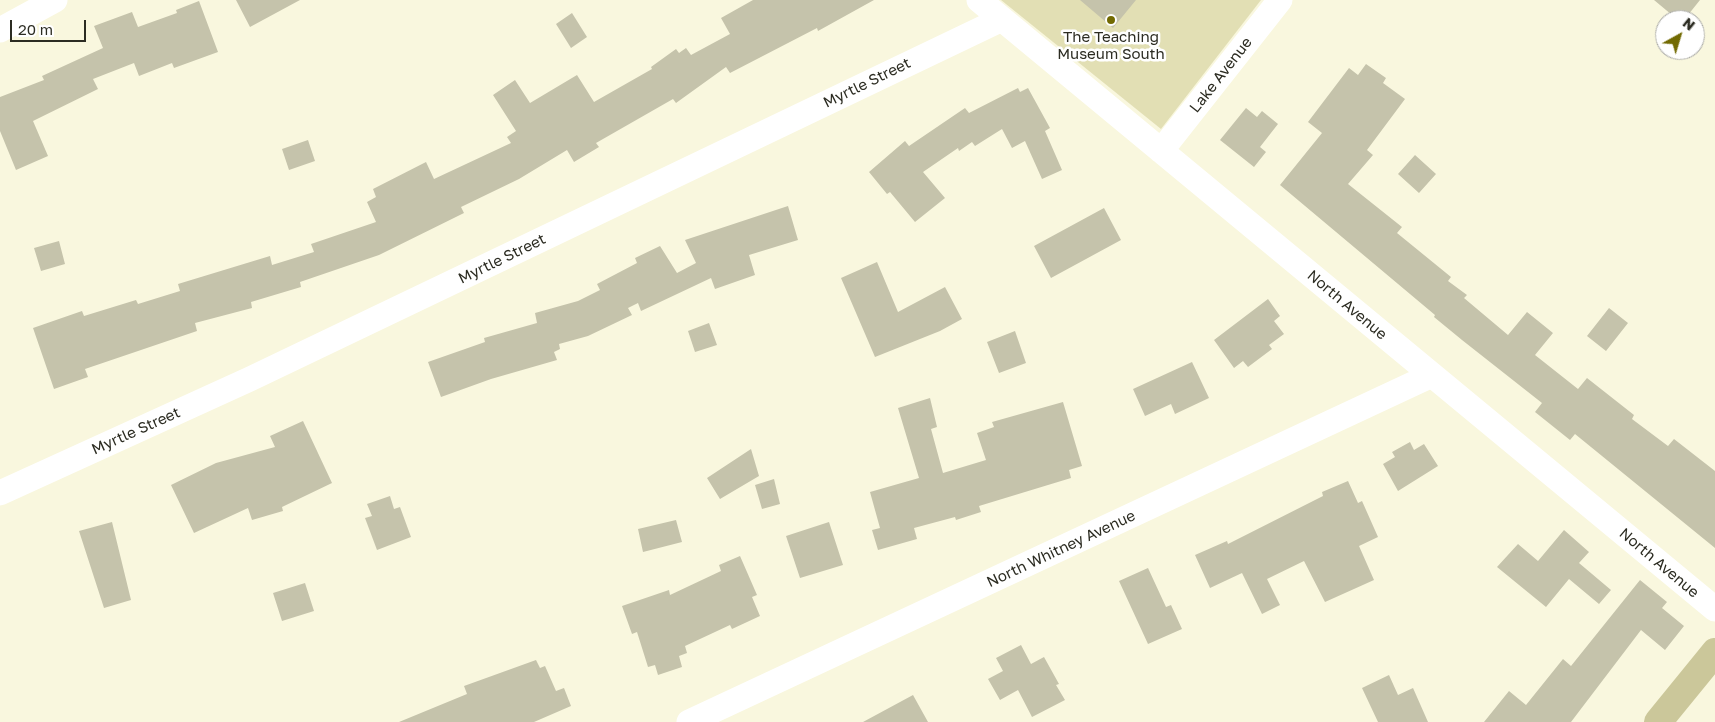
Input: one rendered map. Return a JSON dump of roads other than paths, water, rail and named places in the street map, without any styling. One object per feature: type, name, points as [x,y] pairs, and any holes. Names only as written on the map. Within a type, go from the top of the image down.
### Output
[{"type":"main road","points":[[1658,722],[1715,652]]},
{"type":"street","points":[[0,30],[55,0]]},
{"type":"street","name":"North Avenue","points":[[979,0],[1715,609]]},
{"type":"street","name":"Lake Avenue","points":[[1161,151],[1280,0]]},
{"type":"street","name":"Myrtle Street","points":[[0,493],[250,379],[1002,19]]},
{"type":"street","name":"North Whitney Avenue","points":[[689,722],[1432,375]]},
{"type":"place","name":"The Teaching Museum South","points":[[1111,20]]}]
